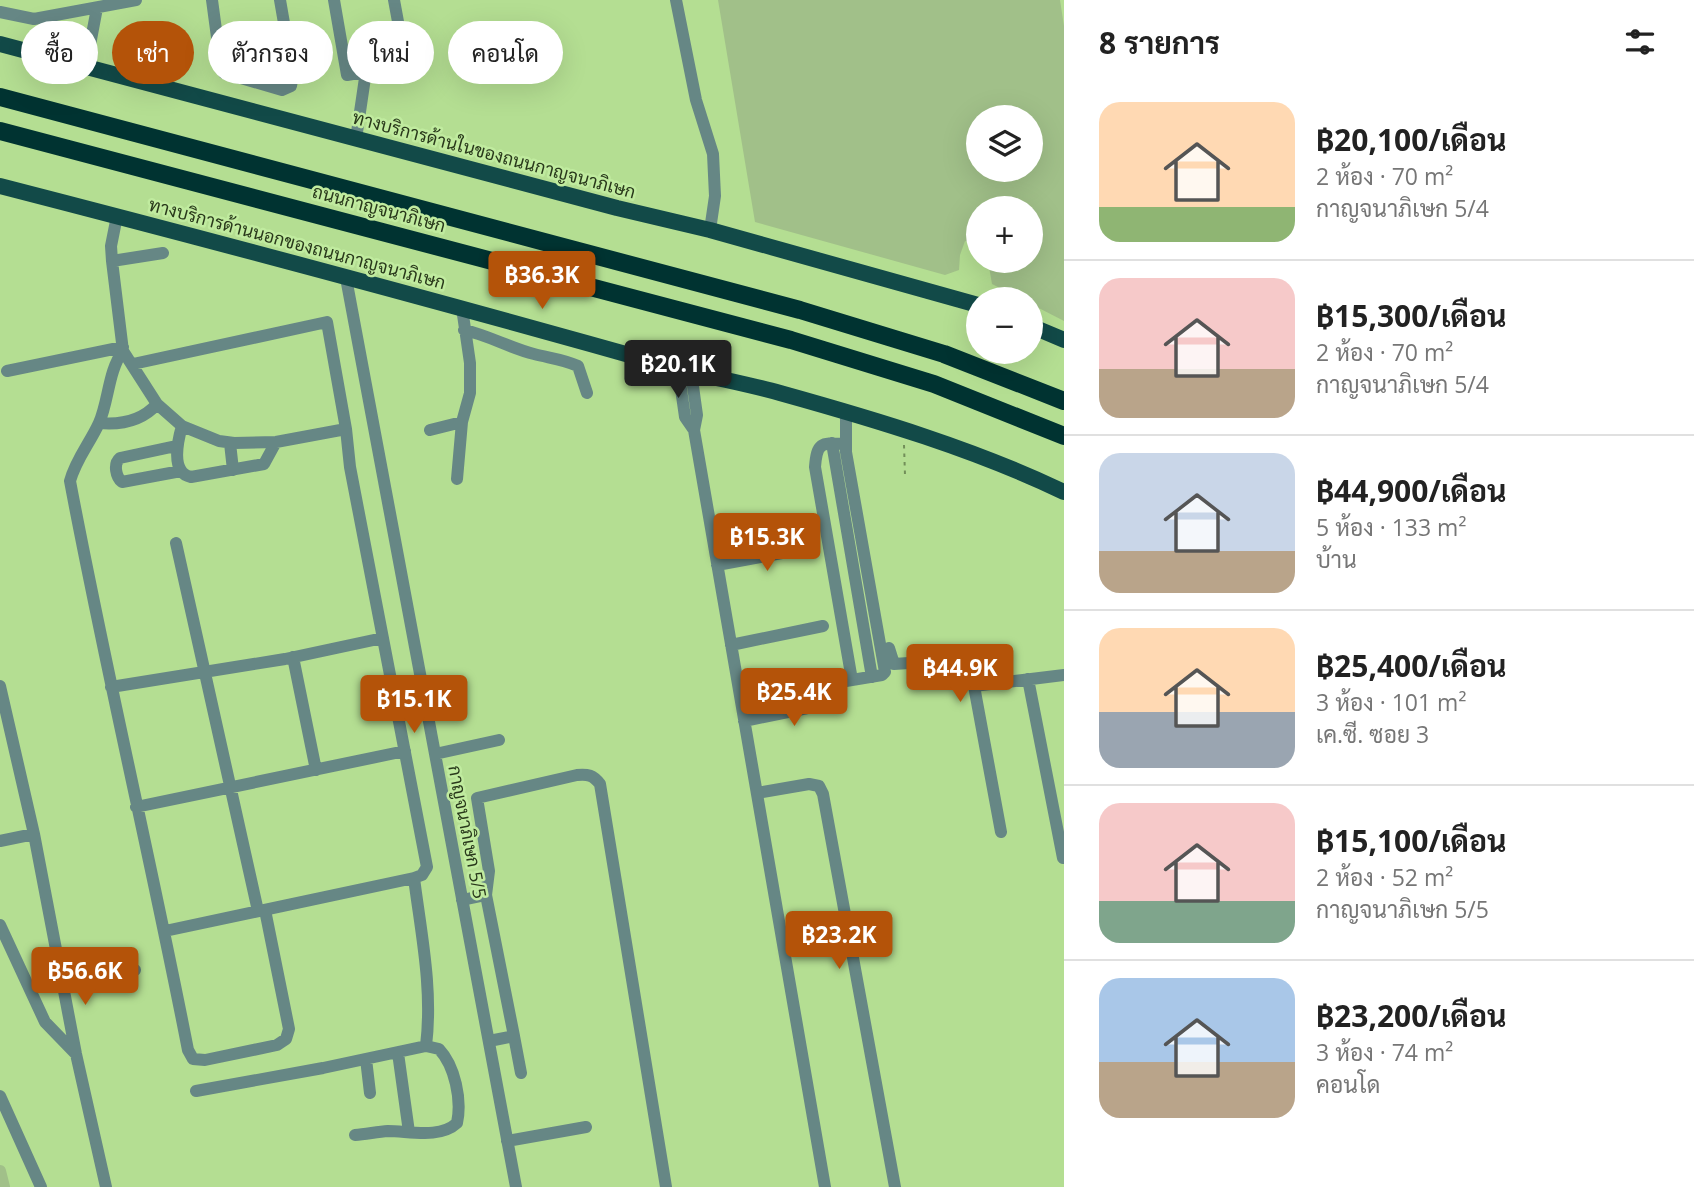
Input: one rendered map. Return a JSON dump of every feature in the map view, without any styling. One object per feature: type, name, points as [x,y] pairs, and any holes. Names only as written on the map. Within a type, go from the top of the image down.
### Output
[{"type":"highway","name":"ถนนกาญจนาภิเษก","points":[[0,97],[800,310],[944,354],[1064,401]]},
{"type":"highway","name":"ถนนกาญจนาภิเษก","points":[[0,131],[791,340],[934,384],[1064,436]]},
{"type":"main road","name":"ทางบริการด้านในของถนนกาญจนาภิเษก","points":[[0,44],[21,49]]},
{"type":"main road","name":"ทางบริการด้านในของถนนกาญจนาภิเษก","points":[[98,69],[617,208],[710,230],[966,302]]},
{"type":"main road","name":"ทางบริการด้านนอกของถนนกาญจนาภิเษก","points":[[0,186],[846,412],[1027,475],[1064,492]]},
{"type":"main road","points":[[1043,331],[1064,340]]},
{"type":"street","points":[[6,0],[4,13],[34,19],[78,6],[97,9],[136,0]]},
{"type":"street","points":[[212,0],[224,73],[282,90],[291,86],[293,75],[280,0]]},
{"type":"street","points":[[334,0],[347,75]]},
{"type":"street","points":[[394,0],[398,21]]},
{"type":"street","points":[[676,0],[696,100],[713,154],[715,196],[710,230]]},
{"type":"street","points":[[95,21],[97,9]]},
{"type":"street","points":[[356,139],[364,84]]},
{"type":"street","points":[[117,216],[111,246],[123,349],[157,404],[182,426],[230,443],[276,442],[346,429]]},
{"type":"street","points":[[112,261],[163,253]]},
{"type":"street","name":"กาญจนาภิเษก 5/5","points":[[346,278],[516,1187]]},
{"type":"street","points":[[457,479],[462,422],[470,393],[470,363],[462,308]]},
{"type":"street","points":[[133,364],[327,322],[350,467],[427,867],[422,875],[414,878],[164,931]]},
{"type":"street","points":[[464,330],[488,335],[533,354],[562,359],[578,366],[587,393]]},
{"type":"street","points":[[7,371],[123,349]]},
{"type":"street","points":[[123,349],[116,361],[99,423],[75,463],[70,481],[190,1056],[205,1060],[277,1045],[286,1039],[289,1029],[176,542]]},
{"type":"street","points":[[684,370],[697,415],[694,430],[825,1187]]},
{"type":"street","points":[[99,423],[130,422],[149,413],[157,404]]},
{"type":"street","points":[[846,412],[839,444],[872,677]]},
{"type":"street","points":[[430,430],[462,422]]},
{"type":"street","points":[[182,426],[176,446],[181,471],[185,476],[264,464],[276,442]]},
{"type":"street","points":[[230,443],[233,470]]},
{"type":"street","points":[[839,444],[862,540],[885,672],[882,675],[849,681],[815,467],[816,450],[819,446],[839,444]]},
{"type":"street","points":[[176,446],[120,458],[116,465],[118,479],[122,482],[181,471]]},
{"type":"street","points":[[862,540],[872,544],[891,661],[901,664],[924,662]]},
{"type":"street","points":[[717,565],[810,548]]},
{"type":"street","points":[[731,645],[823,626]]},
{"type":"street","points":[[111,687],[293,657],[383,638]]},
{"type":"street","points":[[967,652],[1001,832]]},
{"type":"street","points":[[293,657],[317,770]]},
{"type":"street","points":[[974,686],[1064,675]]},
{"type":"street","points":[[1028,679],[1063,858]]},
{"type":"street","points":[[0,686],[34,834],[76,1054],[106,1187]]},
{"type":"street","points":[[744,721],[837,702]]},
{"type":"street","points":[[435,754],[499,740]]},
{"type":"street","points":[[136,807],[405,751]]},
{"type":"street","points":[[521,1073],[486,895],[489,871],[477,798],[588,774],[595,777],[600,784],[666,1187]]},
{"type":"street","points":[[757,793],[809,784],[819,786],[824,794],[895,1187]]},
{"type":"street","points":[[0,841],[34,834]]},
{"type":"street","points":[[414,878],[428,986],[426,1046]]},
{"type":"street","points":[[462,900],[486,895]]},
{"type":"street","points":[[0,925],[45,1023],[76,1054]]},
{"type":"street","points":[[489,1041],[514,1036]]},
{"type":"street","points":[[195,1091],[426,1046],[439,1049],[451,1068],[459,1113],[457,1123],[447,1129],[425,1133],[382,1132],[355,1135]]},
{"type":"street","points":[[398,1053],[409,1132]]},
{"type":"street","points":[[366,1059],[370,1093]]},
{"type":"street","points":[[0,1096],[41,1187]]},
{"type":"street","points":[[508,1141],[586,1127]]},
{"type":"path","points":[[903,430],[905,475]]},
{"type":"shaded area","points":[[718,0],[1060,0],[1064,26],[1064,321],[1043,310],[1043,287],[998,287],[992,284],[990,273],[1043,273],[1043,196],[966,196],[966,241],[960,255],[959,270],[945,275],[755,222]]},
{"type":"waterway","points":[[0,1171],[4,1187]]}]
